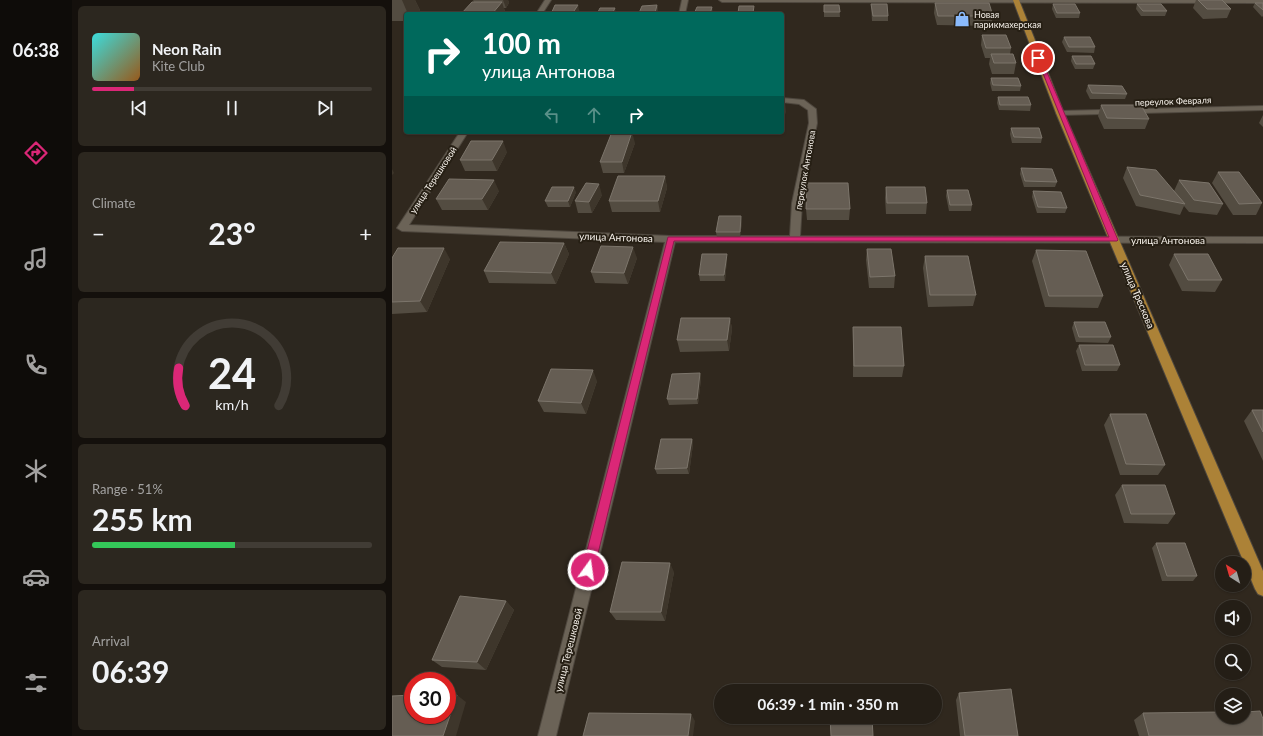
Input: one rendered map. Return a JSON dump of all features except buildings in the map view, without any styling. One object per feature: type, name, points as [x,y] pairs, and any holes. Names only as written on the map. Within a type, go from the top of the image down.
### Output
[{"type":"main road","name":"улица Трескова","points":[[1016,1],[1060,114],[1263,590]]},
{"type":"street","points":[[540,12],[548,0]]},
{"type":"street","points":[[682,12],[685,0]]},
{"type":"street","points":[[722,0],[1263,2]]},
{"type":"street","name":"переулок Антонова","points":[[784,100],[801,102],[812,109],[813,123],[797,203],[796,239]]},
{"type":"street","name":"переулок Февраля","points":[[1060,114],[1263,108]]},
{"type":"street","name":"улица Терешковой","points":[[402,228],[463,134]]},
{"type":"street","name":"улица Антонова","points":[[402,228],[671,239],[1263,240]]},
{"type":"street","name":"улица Терешковой","points":[[546,736],[671,239]]},
{"type":"place","name":"Новая парикмахерская","points":[[962,19]]},
{"type":"route","points":[[588,570],[671,239],[1114,240],[1060,114],[1038,58]]}]
